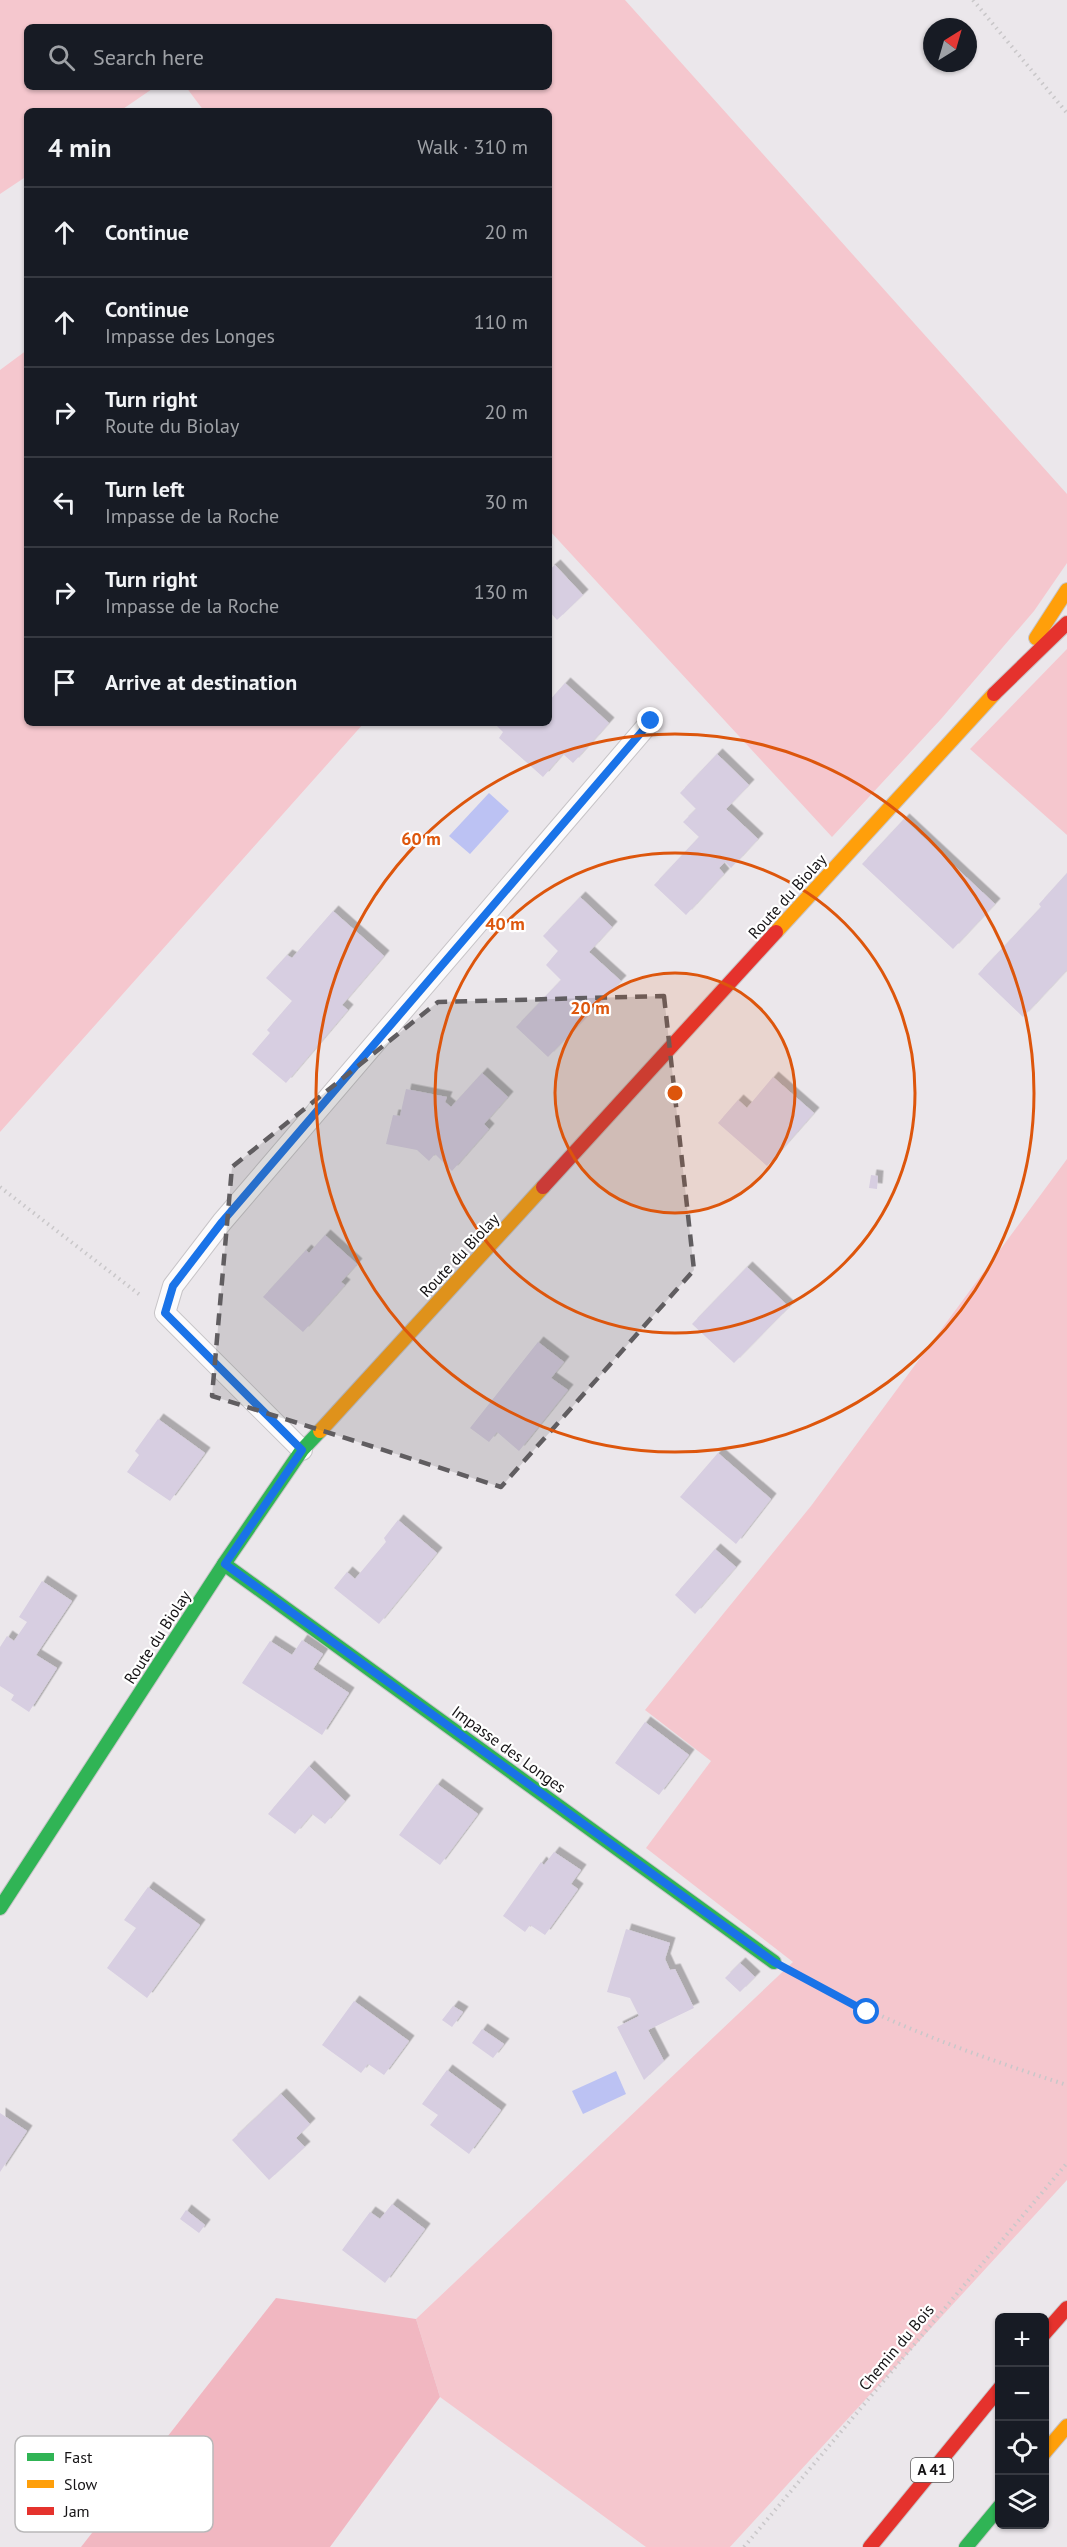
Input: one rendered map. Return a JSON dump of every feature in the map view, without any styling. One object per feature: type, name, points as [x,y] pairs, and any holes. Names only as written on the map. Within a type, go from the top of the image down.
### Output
[{"type":"main road","name":"Route du Biolay","points":[[1010,677],[1067,590]]},
{"type":"main road","name":"Route du Biolay","points":[[0,1908],[302,1450],[1010,677],[1067,623]]},
{"type":"main road","name":"Impasse des Longes","points":[[225,1564],[774,1962]]},
{"type":"main road","points":[[1049,2328],[1067,2308]]},
{"type":"main road","name":"A 41","points":[[870,2547],[995,2393]]},
{"type":"main road","points":[[1049,2447],[1067,2426]]},
{"type":"main road","points":[[966,2547],[995,2511]]},
{"type":"lane","points":[[302,1450],[165,1313],[173,1286],[222,1222],[651,721]]},
{"type":"path","points":[[973,0],[1067,113]]},
{"type":"path","points":[[0,1187],[165,1313]]},
{"type":"path","points":[[774,1962],[867,2012],[958,2049],[1067,2085]]},
{"type":"path","name":"Chemin du Bois","points":[[744,2547],[1067,2163]]},
{"type":"highlighted area","points":[[664,996],[694,1270],[501,1487],[212,1396],[232,1167],[438,1002]]},
{"type":"shaded area","points":[[0,0],[625,0],[1067,494],[1067,563],[1034,611],[941,719],[832,837],[552,533],[552,108],[202,108],[188,90],[552,90],[552,24],[24,24],[24,90],[151,90],[124,108],[24,108],[24,178],[0,194]]},
{"type":"shaded area","points":[[24,352],[24,726],[361,726],[0,1132],[0,370]]},
{"type":"shaded area","points":[[1067,649],[1067,835],[970,749]]},
{"type":"shaded area","points":[[1067,1159],[1067,2180],[730,2547],[646,2547],[440,2397],[416,2319],[793,1962],[646,1848],[711,1761],[645,1710],[811,1506]]},
{"type":"shaded area","points":[[276,2298],[416,2319],[440,2397],[330,2547],[81,2547],[93,2532],[213,2532],[213,2436],[168,2436]]},
{"type":"water","points":[[489,793],[509,811],[470,854],[449,836]]},
{"type":"water","points":[[616,2071],[626,2094],[583,2114],[572,2091]]},
{"type":"building","points":[[555,565],[583,595],[557,620],[552,614],[552,568]]},
{"type":"building","points":[[565,683],[609,723],[573,763],[563,754],[543,777],[499,738],[503,732],[497,726],[552,726],[552,698]]},
{"type":"building","points":[[717,754],[749,785],[726,809],[758,839],[731,868],[725,862],[719,868],[724,874],[686,915],[654,885],[699,837],[683,822],[696,809],[680,793]]},
{"type":"building","points":[[904,819],[995,904],[953,949],[862,864]]},
{"type":"building","points":[[1067,873],[1067,970],[1023,1017],[978,974],[1041,907],[1039,904]]},
{"type":"building","points":[[580,897],[612,927],[589,952],[621,981],[548,1057],[516,1027],[561,980],[546,965],[558,951],[543,936]]},
{"type":"building","points":[[333,911],[384,956],[342,1005],[348,1010],[286,1083],[252,1054],[270,1033],[267,1030],[292,1001],[266,978],[287,955],[292,958]]},
{"type":"building","points":[[482,1073],[508,1097],[484,1124],[489,1129],[452,1171],[435,1154],[429,1161],[417,1150],[386,1144],[393,1115],[400,1116],[406,1089],[447,1097],[445,1102],[451,1107]]},
{"type":"building","points":[[773,1077],[814,1113],[767,1166],[718,1123],[738,1100],[747,1108]]},
{"type":"building","points":[[871,1175],[878,1176],[877,1189],[869,1188]]},
{"type":"building","points":[[325,1235],[357,1264],[341,1282],[345,1285],[303,1332],[263,1297],[306,1250],[309,1253]]},
{"type":"building","points":[[747,1267],[789,1307],[734,1363],[692,1324]]},
{"type":"building","points":[[538,1342],[564,1362],[551,1378],[568,1390],[519,1451],[497,1432],[489,1442],[470,1428]]},
{"type":"building","points":[[158,1419],[205,1453],[170,1501],[127,1472],[139,1455],[135,1451]]},
{"type":"building","points":[[718,1453],[771,1499],[736,1544],[680,1497]]},
{"type":"building","points":[[398,1520],[437,1553],[379,1624],[334,1588],[347,1572],[355,1579],[386,1542],[384,1538]]},
{"type":"building","points":[[715,1549],[736,1567],[695,1614],[675,1595]]},
{"type":"building","points":[[42,1581],[72,1601],[36,1655],[57,1668],[29,1712],[11,1700],[14,1695],[0,1686],[0,1647],[7,1636],[14,1641],[27,1622],[19,1617]]},
{"type":"building","points":[[302,1640],[323,1654],[313,1669],[349,1693],[322,1735],[242,1683],[270,1641],[292,1655]]},
{"type":"building","points":[[645,1722],[689,1755],[659,1795],[615,1763]]},
{"type":"building","points":[[309,1766],[345,1801],[325,1824],[312,1814],[295,1834],[268,1814]]},
{"type":"building","points":[[437,1784],[478,1814],[440,1865],[399,1835]]},
{"type":"building","points":[[554,1852],[581,1870],[571,1884],[578,1889],[545,1935],[530,1925],[525,1932],[503,1916],[541,1862],[544,1865]]},
{"type":"building","points":[[148,1887],[200,1925],[147,1998],[107,1968],[136,1928],[124,1920]]},
{"type":"building","points":[[626,1929],[670,1943],[665,1959],[670,1970],[675,1969],[694,2008],[648,2030],[664,2061],[644,2080],[617,2027],[639,2016],[630,1998],[607,1992]]},
{"type":"building","points":[[740,1963],[755,1977],[740,1992],[725,1978]]},
{"type":"building","points":[[354,2001],[409,2041],[384,2075],[368,2064],[361,2073],[322,2045]]},
{"type":"building","points":[[453,2006],[463,2012],[452,2027],[442,2020]]},
{"type":"building","points":[[482,2029],[504,2044],[493,2058],[472,2043]]},
{"type":"building","points":[[447,2070],[501,2110],[469,2154],[430,2125],[438,2115],[422,2104]]},
{"type":"building","points":[[281,2094],[310,2124],[296,2138],[305,2147],[269,2180],[232,2140]]},
{"type":"building","points":[[0,2113],[27,2131],[0,2172]]},
{"type":"building","points":[[392,2204],[425,2229],[385,2283],[342,2250],[370,2212],[380,2219]]},
{"type":"building","points":[[186,2210],[205,2225],[199,2233],[180,2219]]},
{"type":"traffic: fast","points":[[0,1908],[224,1564],[302,1450],[320,1431]]},
{"type":"traffic: fast","points":[[224,1564],[774,1962]]},
{"type":"traffic: fast","points":[[966,2547],[995,2512]]},
{"type":"traffic: slow","points":[[1036,638],[1067,590]]},
{"type":"traffic: slow","points":[[776,932],[994,694]]},
{"type":"traffic: slow","points":[[320,1431],[543,1187]]},
{"type":"traffic: slow","points":[[1049,2447],[1067,2426]]},
{"type":"traffic: jam","points":[[994,694],[1067,623]]},
{"type":"traffic: jam","points":[[543,1187],[776,932]]},
{"type":"traffic: jam","points":[[1049,2328],[1067,2308]]},
{"type":"traffic: jam","points":[[870,2547],[995,2394]]},
{"type":"route","points":[[651,721],[222,1222],[173,1286],[165,1313],[302,1450],[225,1564],[774,1962],[867,2012]]}]
